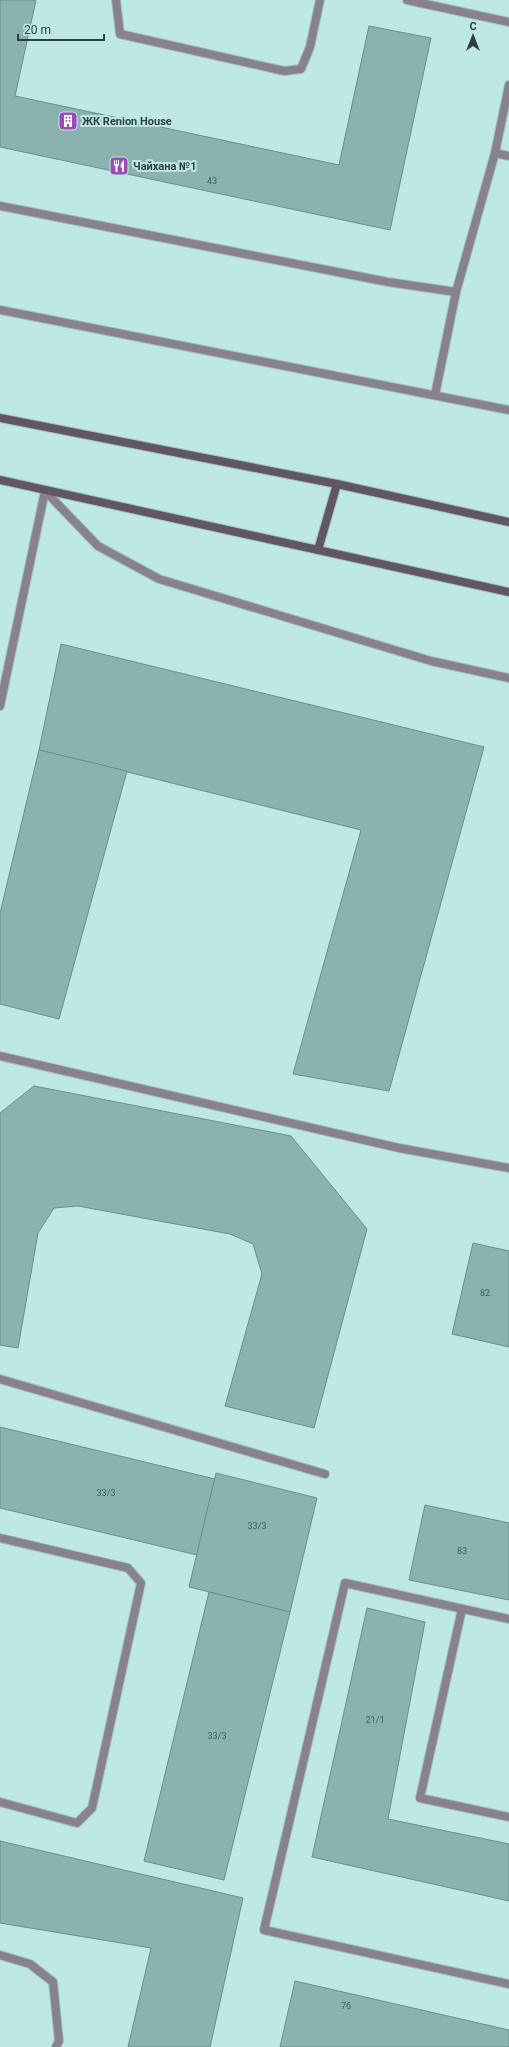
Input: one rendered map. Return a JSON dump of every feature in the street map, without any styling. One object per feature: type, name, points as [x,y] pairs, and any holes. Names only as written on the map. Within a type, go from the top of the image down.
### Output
[{"type":"main road","points":[[0,418],[337,484],[509,522]]},
{"type":"main road","points":[[0,480],[509,592]]},
{"type":"main road","points":[[318,550],[337,484]]},
{"type":"street","points":[[116,0],[120,34],[284,72],[301,69],[310,47],[320,0]]},
{"type":"street","points":[[407,0],[509,22]]},
{"type":"street","points":[[435,395],[456,292],[495,153],[509,85]]},
{"type":"street","points":[[495,153],[509,156]]},
{"type":"street","points":[[0,206],[388,282],[456,292]]},
{"type":"street","points":[[0,310],[509,410]]},
{"type":"street","points":[[45,491],[98,546],[159,579],[431,661],[509,678]]},
{"type":"street","points":[[0,706],[45,491]]},
{"type":"street","points":[[0,1056],[399,1148],[509,1168]]},
{"type":"street","points":[[0,1379],[325,1474]]},
{"type":"street","points":[[0,1538],[128,1568],[142,1583],[92,1808],[77,1824],[0,1802]]},
{"type":"street","points":[[509,1619],[345,1583],[264,1930],[509,1984]]},
{"type":"street","points":[[462,1609],[420,1798],[509,1817]]},
{"type":"street","points":[[0,1955],[30,1964],[53,1982],[58,2041],[56,2047]]},
{"type":"building","name":"ЖК Renion House","points":[[0,0],[36,0],[15,96],[339,165],[369,26],[431,38],[390,230],[0,147]]},
{"type":"building","points":[[61,644],[484,747],[389,1091],[293,1074],[361,830],[39,750]]},
{"type":"building","points":[[39,750],[127,771],[59,1019],[0,1004],[0,913]]},
{"type":"building","points":[[34,1086],[291,1136],[367,1229],[314,1428],[225,1406],[262,1274],[253,1244],[230,1234],[78,1206],[54,1208],[38,1233],[18,1348],[0,1345],[0,1113]]},
{"type":"building","points":[[473,1243],[509,1251],[509,1347],[452,1334]]},
{"type":"building","points":[[0,1427],[215,1479],[197,1555],[0,1508]]},
{"type":"building","points":[[216,1473],[317,1498],[290,1612],[189,1587]]},
{"type":"building","points":[[425,1505],[509,1523],[509,1600],[409,1580]]},
{"type":"building","points":[[209,1592],[290,1612],[224,1880],[144,1861]]},
{"type":"building","points":[[367,1608],[425,1622],[388,1819],[509,1844],[509,1901],[312,1857]]},
{"type":"building","points":[[0,1841],[243,1898],[210,2047],[128,2047],[151,1948],[0,1923]]},
{"type":"building","points":[[295,1981],[509,2030],[509,2047],[280,2047]]},
{"type":"place","name":"ЖК Renion House","points":[[68,121]]},
{"type":"place","name":"Чайхана №1","points":[[119,166]]}]
